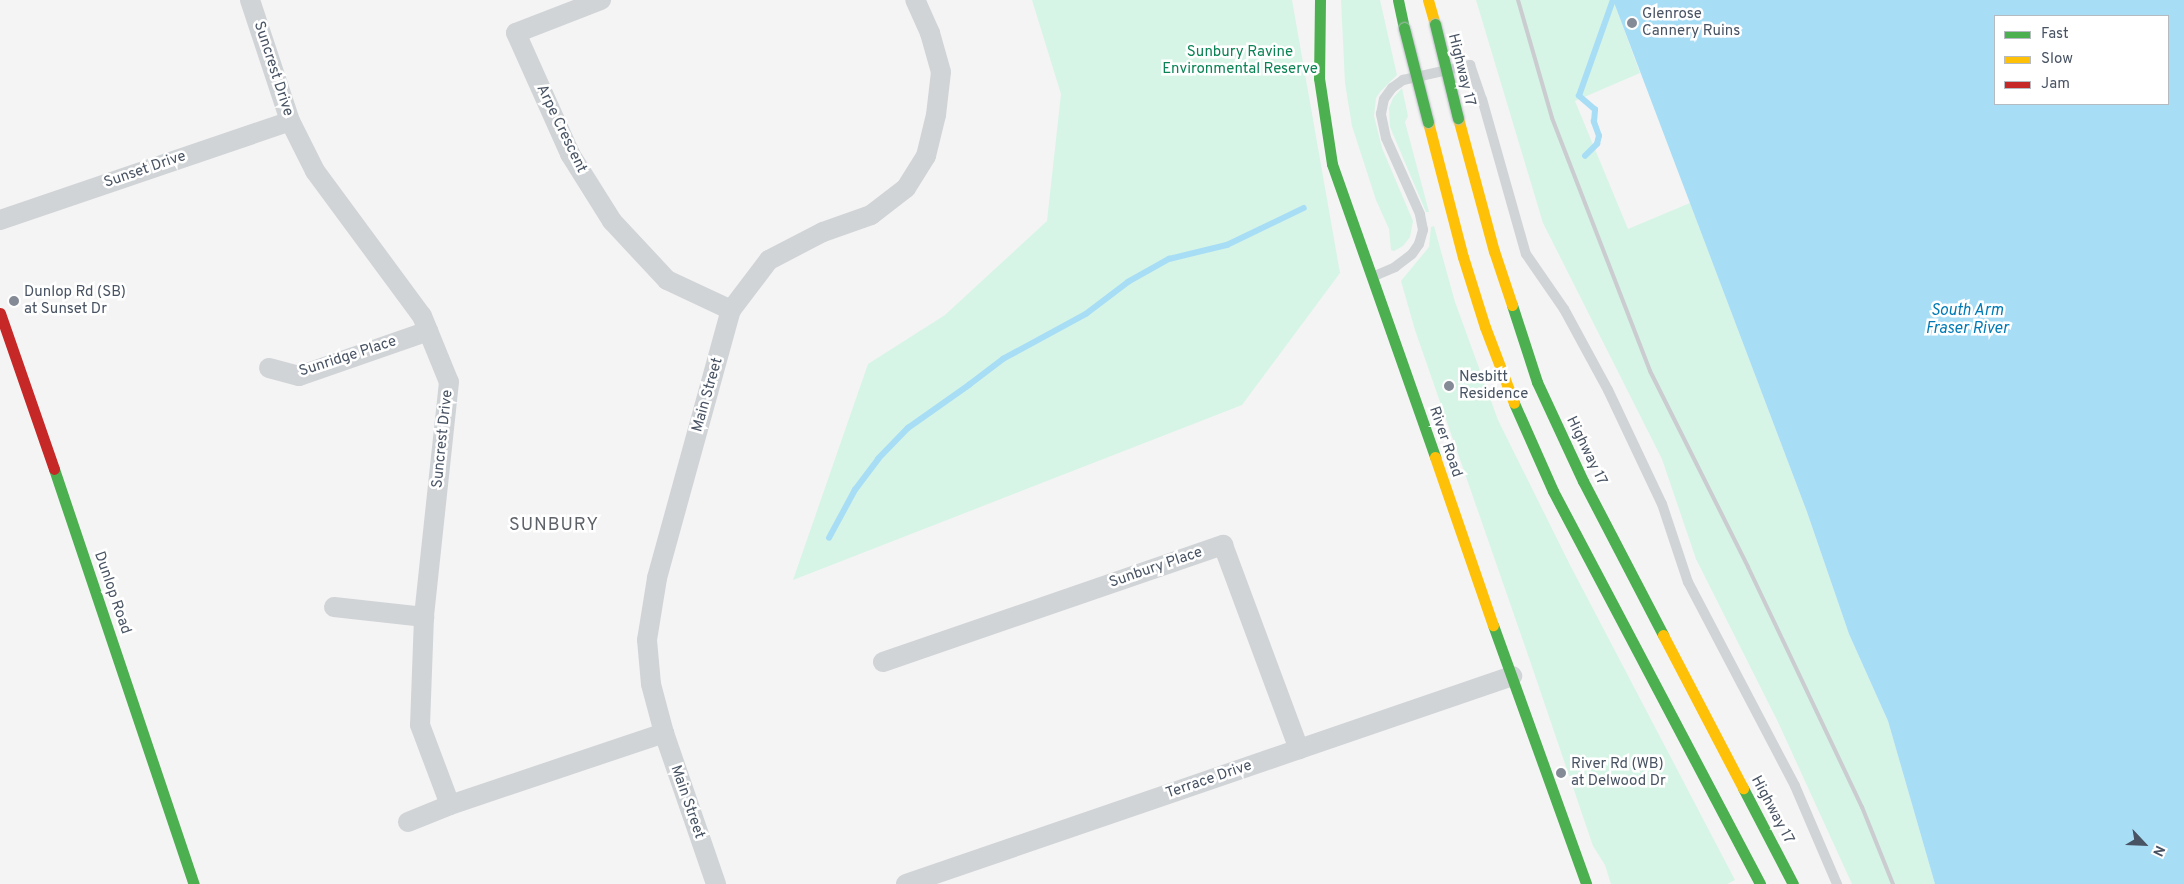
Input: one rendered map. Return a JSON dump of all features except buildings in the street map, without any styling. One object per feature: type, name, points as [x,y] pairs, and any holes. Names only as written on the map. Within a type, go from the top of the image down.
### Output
[{"type":"main road","name":"River Road","points":[[1320,0],[1319,78],[1332,164],[1586,884]]},
{"type":"main road","points":[[1398,0],[1463,257],[1485,327],[1509,391],[1553,491],[1760,884]]},
{"type":"main road","name":"Highway 17","points":[[1428,0],[1494,251],[1537,382],[1583,480],[1793,884]]},
{"type":"main road","name":"Dunlop Road","points":[[0,313],[22,373],[194,884]]},
{"type":"street","name":"Suncrest Drive","points":[[250,0],[290,121],[315,171],[422,316],[449,382],[424,617],[420,724],[450,805]]},
{"type":"street","name":"Arpe Crescent","points":[[601,0],[516,33],[570,154],[612,221],[667,280],[732,310]]},
{"type":"street","name":"Main Street","points":[[716,884],[664,733],[651,684],[647,640],[656,578],[732,310],[770,260],[823,232],[871,216],[906,188],[926,156],[936,115],[941,72],[930,33],[915,0]]},
{"type":"street","name":"Sunset Drive","points":[[0,220],[290,121]]},
{"type":"street","name":"Sunridge Place","points":[[268,368],[299,376],[428,331]]},
{"type":"street","name":"Sunbury Place","points":[[883,662],[1223,545],[1299,749]]},
{"type":"street","points":[[334,607],[424,617]]},
{"type":"street","name":"Terrace Drive","points":[[906,884],[1512,676]]},
{"type":"street","points":[[408,822],[450,805],[664,733]]},
{"type":"lane","points":[[1371,278],[1396,267],[1412,254],[1420,244],[1423,230],[1420,214],[1386,138],[1381,114],[1384,99],[1392,88],[1403,80],[1470,65],[1482,98],[1526,254],[1564,309],[1608,390],[1662,504],[1688,582],[1795,786],[1836,884]]},
{"type":"green space","name":"Sunbury Ravine Environmental Reserve","points":[[1032,0],[1292,0],[1340,273],[1242,405],[793,580],[868,364],[945,315],[1047,221],[1061,94]]},
{"type":"green space","points":[[1341,0],[1380,0],[1397,75],[1376,98],[1374,116],[1382,148],[1413,221],[1410,237],[1403,246],[1394,251],[1391,250],[1389,229],[1376,200],[1352,126],[1345,83]]},
{"type":"green space","points":[[1476,0],[1613,0],[1640,73],[1575,101],[1628,229],[1690,203],[1807,512],[1849,634],[1888,721],[1935,884],[1852,884],[1778,722],[1696,559],[1662,459],[1543,223]]},
{"type":"green space","points":[[1402,88],[1408,116],[1405,122],[1429,212],[1426,212],[1390,127],[1389,108],[1393,98]]},
{"type":"green space","points":[[1434,226],[1455,302],[1498,420],[1569,563],[1735,880],[1727,884],[1611,884],[1605,865],[1593,846],[1415,330],[1401,281],[1429,247],[1431,227]]},
{"type":"water","name":"South Arm Fraser River","points":[[1613,0],[2184,0],[2184,884],[1935,884],[1888,721],[1849,634],[1807,512]]},
{"type":"waterway","points":[[1585,156],[1597,144],[1599,136],[1594,122],[1595,110],[1579,96],[1613,0]]},
{"type":"waterway","points":[[829,538],[855,490],[878,459],[908,428],[1003,359],[1086,314],[1128,282],[1169,259],[1227,245],[1304,208]]},
{"type":"railway","points":[[1518,0],[1552,118],[1650,371],[1748,567],[1862,807],[1893,884]]},
{"type":"traffic: fast","points":[[1320,0],[1319,78],[1332,164],[1435,457]]},
{"type":"traffic: fast","points":[[1398,0],[1404,28]]},
{"type":"traffic: fast","points":[[1435,24],[1458,118]]},
{"type":"traffic: fast","points":[[1404,28],[1428,122]]},
{"type":"traffic: fast","points":[[1512,305],[1537,382],[1583,481],[1663,635]]},
{"type":"traffic: fast","points":[[1514,403],[1553,491],[1760,884]]},
{"type":"traffic: fast","points":[[54,469],[194,884]]},
{"type":"traffic: fast","points":[[1493,625],[1586,884]]},
{"type":"traffic: fast","points":[[1743,788],[1793,884]]},
{"type":"traffic: slow","points":[[1428,0],[1435,24]]},
{"type":"traffic: slow","points":[[1458,118],[1494,251],[1512,305]]},
{"type":"traffic: slow","points":[[1428,122],[1463,257],[1485,327],[1514,403]]},
{"type":"traffic: slow","points":[[1435,457],[1493,625]]},
{"type":"traffic: slow","points":[[1663,635],[1743,788]]},
{"type":"traffic: jam","points":[[0,313],[54,469]]},
{"type":"place","name":"Glenrose Cannery Ruins","points":[[1632,23]]},
{"type":"place","name":"Dunlop Rd (SB) at Sunset Dr","points":[[14,301]]},
{"type":"place","name":"Nesbitt Residence","points":[[1449,386]]},
{"type":"place","name":"River Rd (WB) at Delwood Dr","points":[[1561,773]]},
{"type":"district","name":"SUNBURY","points":[[554,526]]}]
